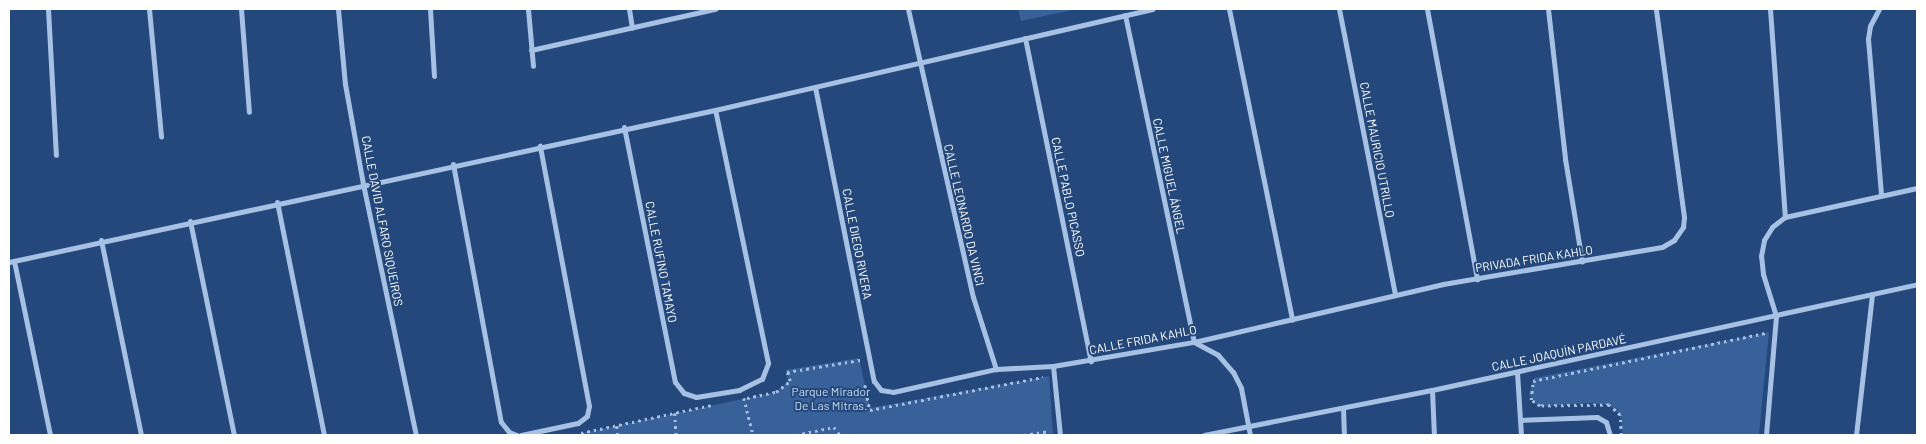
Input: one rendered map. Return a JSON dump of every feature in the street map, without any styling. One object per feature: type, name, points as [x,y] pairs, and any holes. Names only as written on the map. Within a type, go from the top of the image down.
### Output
[{"type":"street","points":[[48,9],[56,155]]},
{"type":"street","points":[[149,9],[161,136]]},
{"type":"street","points":[[242,9],[250,112]]},
{"type":"street","name":"CALLE DAVID ALFARO SIQUEIROS","points":[[338,9],[345,84],[363,184],[416,435]]},
{"type":"street","points":[[430,9],[434,76]]},
{"type":"street","points":[[528,9],[533,66]]},
{"type":"street","points":[[628,9],[632,28]]},
{"type":"street","points":[[531,50],[715,9]]},
{"type":"street","name":"CALLE LEONARDO DA VINCI","points":[[908,9],[973,297],[996,369]]},
{"type":"street","points":[[50,435],[11,262],[101,240],[624,127],[715,110],[1153,9]]},
{"type":"street","points":[[1230,9],[1292,320]]},
{"type":"street","name":"CALLE MAURICIO UTRILLO","points":[[1339,9],[1395,294]]},
{"type":"street","points":[[1427,9],[1477,279]]},
{"type":"street","points":[[1548,9],[1565,159],[1582,262]]},
{"type":"street","name":"PRIVADA FRIDA KAHLO","points":[[1395,294],[1582,262],[1662,246],[1674,240],[1682,227],[1684,217],[1656,9]]},
{"type":"street","points":[[1770,9],[1785,218]]},
{"type":"street","points":[[1879,9],[1870,26],[1868,39],[1880,195]]},
{"type":"street","name":"CALLE MIGUEL ÁNGEL","points":[[1125,16],[1194,342]]},
{"type":"street","name":"CALLE PABLO PICASSO","points":[[1025,38],[1091,360]]},
{"type":"street","name":"CALLE DIEGO RIVERA","points":[[816,87],[874,381],[881,390],[893,392]]},
{"type":"street","name":"CALLE RUFINO TAMAYO","points":[[624,127],[675,382],[688,395],[696,397],[739,390],[756,384],[765,374],[768,363],[715,110]]},
{"type":"street","points":[[522,435],[578,423],[587,416],[590,406],[540,146]]},
{"type":"street","points":[[453,164],[501,422],[508,432],[517,435]]},
{"type":"street","points":[[1766,435],[1776,316],[1763,274],[1762,256],[1768,234],[1785,218],[1917,188]]},
{"type":"street","points":[[277,202],[324,435]]},
{"type":"street","points":[[190,221],[234,435]]},
{"type":"street","points":[[101,240],[141,435]]},
{"type":"street","name":"CALLE JOAQUÍN PARDAVÉ","points":[[1204,435],[1517,372],[1917,284]]},
{"type":"street","name":"CALLE FRIDA KAHLO","points":[[893,392],[996,369],[1054,366],[1194,342],[1395,294]]},
{"type":"street","points":[[1856,435],[1872,294]]},
{"type":"street","points":[[1194,342],[1218,355],[1233,372],[1241,388],[1250,435]]},
{"type":"street","points":[[1054,366],[1060,435]]},
{"type":"street","points":[[1517,372],[1521,435]]},
{"type":"street","points":[[1432,390],[1434,435]]},
{"type":"street","points":[[1342,408],[1344,435]]},
{"type":"street","points":[[1520,420],[1597,417],[1606,422],[1610,435]]},
{"type":"path","points":[[1531,392],[1533,381],[1538,379],[1767,334]]},
{"type":"path","points":[[859,358],[861,366]]},
{"type":"path","points":[[865,383],[870,410],[1049,376]]},
{"type":"path","points":[[745,398],[753,435]]},
{"type":"path","points":[[675,413],[676,435]]},
{"type":"path","points":[[1051,422],[1052,435]]},
{"type":"path","points":[[617,426],[618,435]]},
{"type":"path","points":[[796,435],[834,427],[840,435]]},
{"type":"path","points":[[1024,435],[1052,431]]},
{"type":"green space","points":[[1018,9],[1077,9],[1021,21]]},
{"type":"green space","points":[[1769,332],[1759,435],[1623,435],[1620,415],[1609,405],[1587,403],[1538,407],[1529,394],[1534,378]]},
{"type":"green space","name":"Parque Mirador De Las Mitras.","points":[[859,358],[870,408],[1049,376],[1053,435],[573,435],[776,392],[788,381],[786,370]]}]
